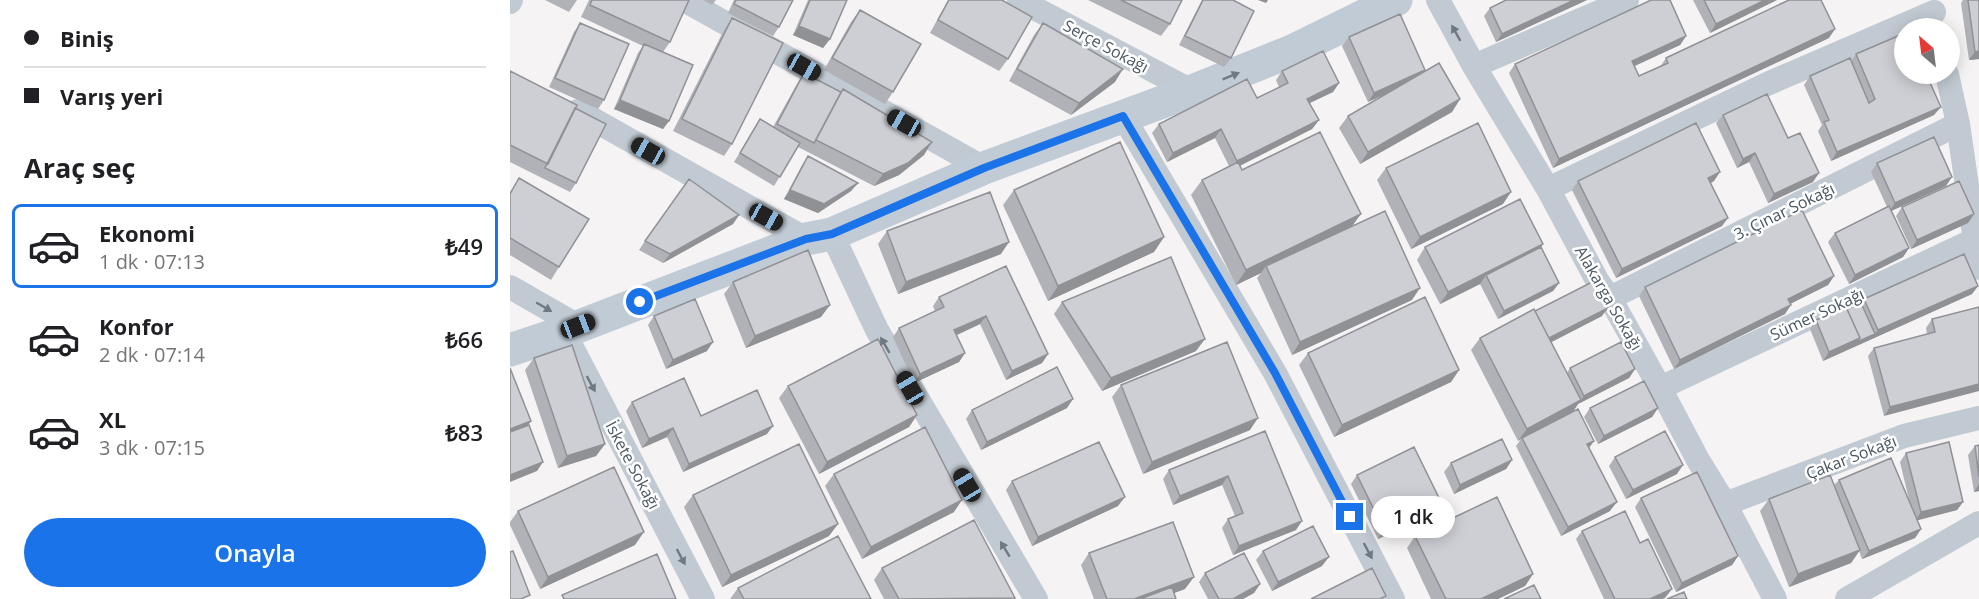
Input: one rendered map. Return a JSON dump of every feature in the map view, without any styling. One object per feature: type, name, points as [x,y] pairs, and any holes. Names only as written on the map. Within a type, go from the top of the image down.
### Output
[{"type":"street","points":[[684,0],[984,168]]},
{"type":"street","name":"Serçe Sokağı","points":[[1019,0],[1192,91]]},
{"type":"street","points":[[510,350],[819,237],[984,168],[1192,91],[1292,51],[1396,0]]},
{"type":"street","name":"Alakarga Sokağı","points":[[1437,0],[1548,189],[1598,282],[1611,297],[1775,599]]},
{"type":"street","points":[[1474,66],[1627,0]]},
{"type":"street","points":[[1548,189],[1767,84],[1934,14]]},
{"type":"street","points":[[1949,84],[1958,124],[1979,268]]},
{"type":"street","points":[[561,102],[819,237],[1036,599]]},
{"type":"street","points":[[1123,116],[1275,373],[1393,599]]},
{"type":"street","name":"3. Çınar Sokağı","points":[[1611,297],[1958,124]]},
{"type":"street","name":"Sümer Sokağı","points":[[1660,388],[1974,240]]},
{"type":"street","points":[[510,287],[571,329]]},
{"type":"street","name":"İskete Sokağı","points":[[571,329],[703,599]]},
{"type":"street","name":"Çakar Sokağı","points":[[1725,504],[1904,436],[1979,418]]},
{"type":"street","points":[[1847,599],[1979,523]]},
{"type":"building","points":[[592,0],[689,0],[670,42],[590,5]]},
{"type":"building","points":[[736,0],[793,0],[779,27],[734,4]]},
{"type":"building","points":[[810,0],[847,0],[830,39],[799,26]]},
{"type":"building","points":[[949,0],[1002,0],[1032,17],[1008,59],[938,20]]},
{"type":"building","points":[[1121,0],[1182,0],[1170,24]]},
{"type":"building","points":[[1203,0],[1233,0],[1254,11],[1231,58],[1185,36]]},
{"type":"building","points":[[1506,0],[1574,0],[1502,34],[1490,8]]},
{"type":"building","points":[[1651,0],[1670,0],[1686,36],[1632,61],[1639,76],[1668,63],[1666,58],[1789,0],[1821,0],[1835,29],[1559,159],[1515,64]]},
{"type":"building","points":[[1704,0],[1765,0],[1716,24]]},
{"type":"building","points":[[1968,0],[1979,0],[1979,51],[1975,52]]},
{"type":"building","points":[[860,10],[921,44],[893,92],[832,58]]},
{"type":"building","points":[[1400,14],[1425,70],[1374,93],[1349,37]]},
{"type":"building","points":[[732,18],[783,43],[732,144],[682,119]]},
{"type":"building","points":[[580,23],[629,44],[604,100],[555,78]]},
{"type":"building","points":[[1043,23],[1123,69],[1079,103],[1017,69]]},
{"type":"building","points":[[1894,38],[1894,84],[1931,84],[1941,107],[1837,152],[1824,122],[1829,120],[1810,76],[1850,58],[1869,103],[1875,99],[1856,54]]},
{"type":"building","points":[[644,44],[693,65],[669,121],[620,100]]},
{"type":"building","points":[[1323,51],[1339,83],[1307,99],[1319,120],[1237,161],[1221,129],[1173,153],[1159,124],[1247,79],[1257,98],[1288,83],[1282,71]]},
{"type":"building","points":[[1439,63],[1460,99],[1368,152],[1348,116]]},
{"type":"building","points":[[510,71],[577,105],[548,164],[510,145]]},
{"type":"building","points":[[804,73],[841,92],[814,143],[777,124]]},
{"type":"building","points":[[843,89],[932,142],[908,163],[883,174],[816,140]]},
{"type":"building","points":[[1767,94],[1788,138],[1800,133],[1819,173],[1774,194],[1755,153],[1743,159],[1723,115]]},
{"type":"building","points":[[575,108],[606,124],[576,183],[545,168]]},
{"type":"building","points":[[760,119],[800,143],[780,177],[740,153]]},
{"type":"building","points":[[1478,123],[1511,192],[1420,237],[1386,168]]},
{"type":"building","points":[[1696,123],[1720,172],[1708,178],[1728,218],[1622,269],[1578,181]]},
{"type":"building","points":[[1320,132],[1361,214],[1246,270],[1202,180],[1238,162],[1242,170]]},
{"type":"building","points":[[1934,137],[1952,177],[1895,203],[1877,163]]},
{"type":"building","points":[[1120,142],[1164,237],[1058,286],[1014,190]]},
{"type":"building","points":[[808,156],[858,183],[824,204],[790,190]]},
{"type":"building","points":[[519,178],[589,219],[559,267],[510,238],[510,194]]},
{"type":"building","points":[[689,179],[739,215],[670,254],[645,241]]},
{"type":"building","points":[[1959,181],[1974,214],[1917,240],[1902,207]]},
{"type":"building","points":[[990,192],[1009,242],[906,282],[887,231]]},
{"type":"building","points":[[1520,199],[1543,244],[1448,292],[1425,247]]},
{"type":"building","points":[[1889,206],[1909,248],[1855,275],[1835,233]]},
{"type":"building","points":[[1802,210],[1834,276],[1788,299],[1791,305],[1680,360],[1645,287]]},
{"type":"building","points":[[1385,211],[1420,288],[1300,342],[1266,266]]},
{"type":"building","points":[[1541,247],[1559,283],[1504,311],[1486,275]]},
{"type":"building","points":[[808,250],[830,305],[755,336],[733,282]]},
{"type":"building","points":[[1964,254],[1978,286],[1878,330],[1864,299]]},
{"type":"building","points":[[1171,257],[1205,339],[1111,378],[1062,302]]},
{"type":"building","points":[[1006,266],[1048,354],[1012,371],[986,316],[954,330],[965,353],[920,374],[899,328],[944,307],[939,297]]},
{"type":"building","points":[[1594,281],[1608,308],[1549,338],[1535,311]]},
{"type":"building","points":[[1425,297],[1459,370],[1342,425],[1308,353]]},
{"type":"building","points":[[695,299],[713,342],[673,360],[654,316]]},
{"type":"building","points":[[1861,303],[1875,334],[1857,342],[1860,338],[1847,309]]},
{"type":"building","points":[[1846,307],[1860,338],[1829,352],[1816,320]]},
{"type":"building","points":[[1979,307],[1979,384],[1890,407],[1874,348],[1935,332],[1932,319]]},
{"type":"building","points":[[1534,309],[1581,400],[1527,429],[1480,338]]},
{"type":"building","points":[[878,339],[917,415],[827,462],[788,386]]},
{"type":"building","points":[[1227,342],[1258,418],[1152,462],[1121,385]]},
{"type":"building","points":[[1621,342],[1635,369],[1584,396],[1570,368]]},
{"type":"building","points":[[572,345],[605,444],[567,456],[534,358]]},
{"type":"building","points":[[1057,367],[1073,399],[987,442],[972,410]]},
{"type":"building","points":[[510,368],[531,421],[510,429]]},
{"type":"building","points":[[684,378],[701,416],[757,390],[773,426],[689,464],[673,428],[649,439],[632,402]]},
{"type":"building","points":[[1644,381],[1658,408],[1604,436],[1590,408]]},
{"type":"building","points":[[1578,409],[1594,441],[1587,444],[1617,502],[1568,527],[1522,438]]},
{"type":"building","points":[[529,425],[543,462],[510,475],[510,432]]},
{"type":"building","points":[[925,427],[962,500],[871,547],[834,474]]},
{"type":"building","points":[[1265,431],[1302,521],[1239,546],[1228,519],[1243,513],[1228,476],[1180,496],[1169,470]]},
{"type":"building","points":[[1665,431],[1683,465],[1633,490],[1615,457]]},
{"type":"building","points":[[1502,439],[1512,460],[1460,485],[1451,463]]},
{"type":"building","points":[[1099,442],[1125,497],[1038,537],[1012,481]]},
{"type":"building","points":[[1949,442],[1963,502],[1921,512],[1906,453]]},
{"type":"building","points":[[799,444],[838,524],[731,575],[693,495]]},
{"type":"building","points":[[1979,445],[1979,477],[1975,446]]},
{"type":"building","points":[[1414,447],[1441,502],[1384,530],[1357,475]]},
{"type":"building","points":[[1891,458],[1921,529],[1869,551],[1839,480]]},
{"type":"building","points":[[614,467],[644,532],[548,577],[518,511]]},
{"type":"building","points":[[1697,472],[1738,556],[1682,583],[1641,498]]},
{"type":"building","points":[[1830,475],[1860,550],[1798,574],[1769,499]]},
{"type":"building","points":[[1497,497],[1533,574],[1481,599],[1446,599],[1415,536]]},
{"type":"building","points":[[1625,511],[1640,543],[1648,539],[1672,589],[1650,599],[1615,599],[1582,531]]},
{"type":"building","points":[[974,520],[1015,598],[899,599],[882,568]]},
{"type":"building","points":[[1173,522],[1194,577],[1134,599],[1107,599],[1089,553]]},
{"type":"building","points":[[1313,526],[1329,557],[1278,582],[1263,551]]},
{"type":"building","points":[[838,536],[871,599],[744,599],[738,588]]},
{"type":"building","points":[[513,551],[530,595],[521,599],[510,599],[510,552]]},
{"type":"building","points":[[1244,553],[1260,584],[1233,599],[1219,599],[1205,573]]},
{"type":"building","points":[[657,554],[676,599],[564,599],[562,595]]},
{"type":"building","points":[[1372,568],[1386,596],[1380,599],[1311,599]]},
{"type":"building","points":[[1534,585],[1541,599],[1504,599]]},
{"type":"building","points":[[1172,587],[1176,599],[1140,599]]},
{"type":"building","points":[[1684,592],[1687,599],[1667,599]]},
{"type":"route","points":[[640,302],[806,239],[832,234],[984,168],[1123,116],[1275,373],[1350,517]]}]
